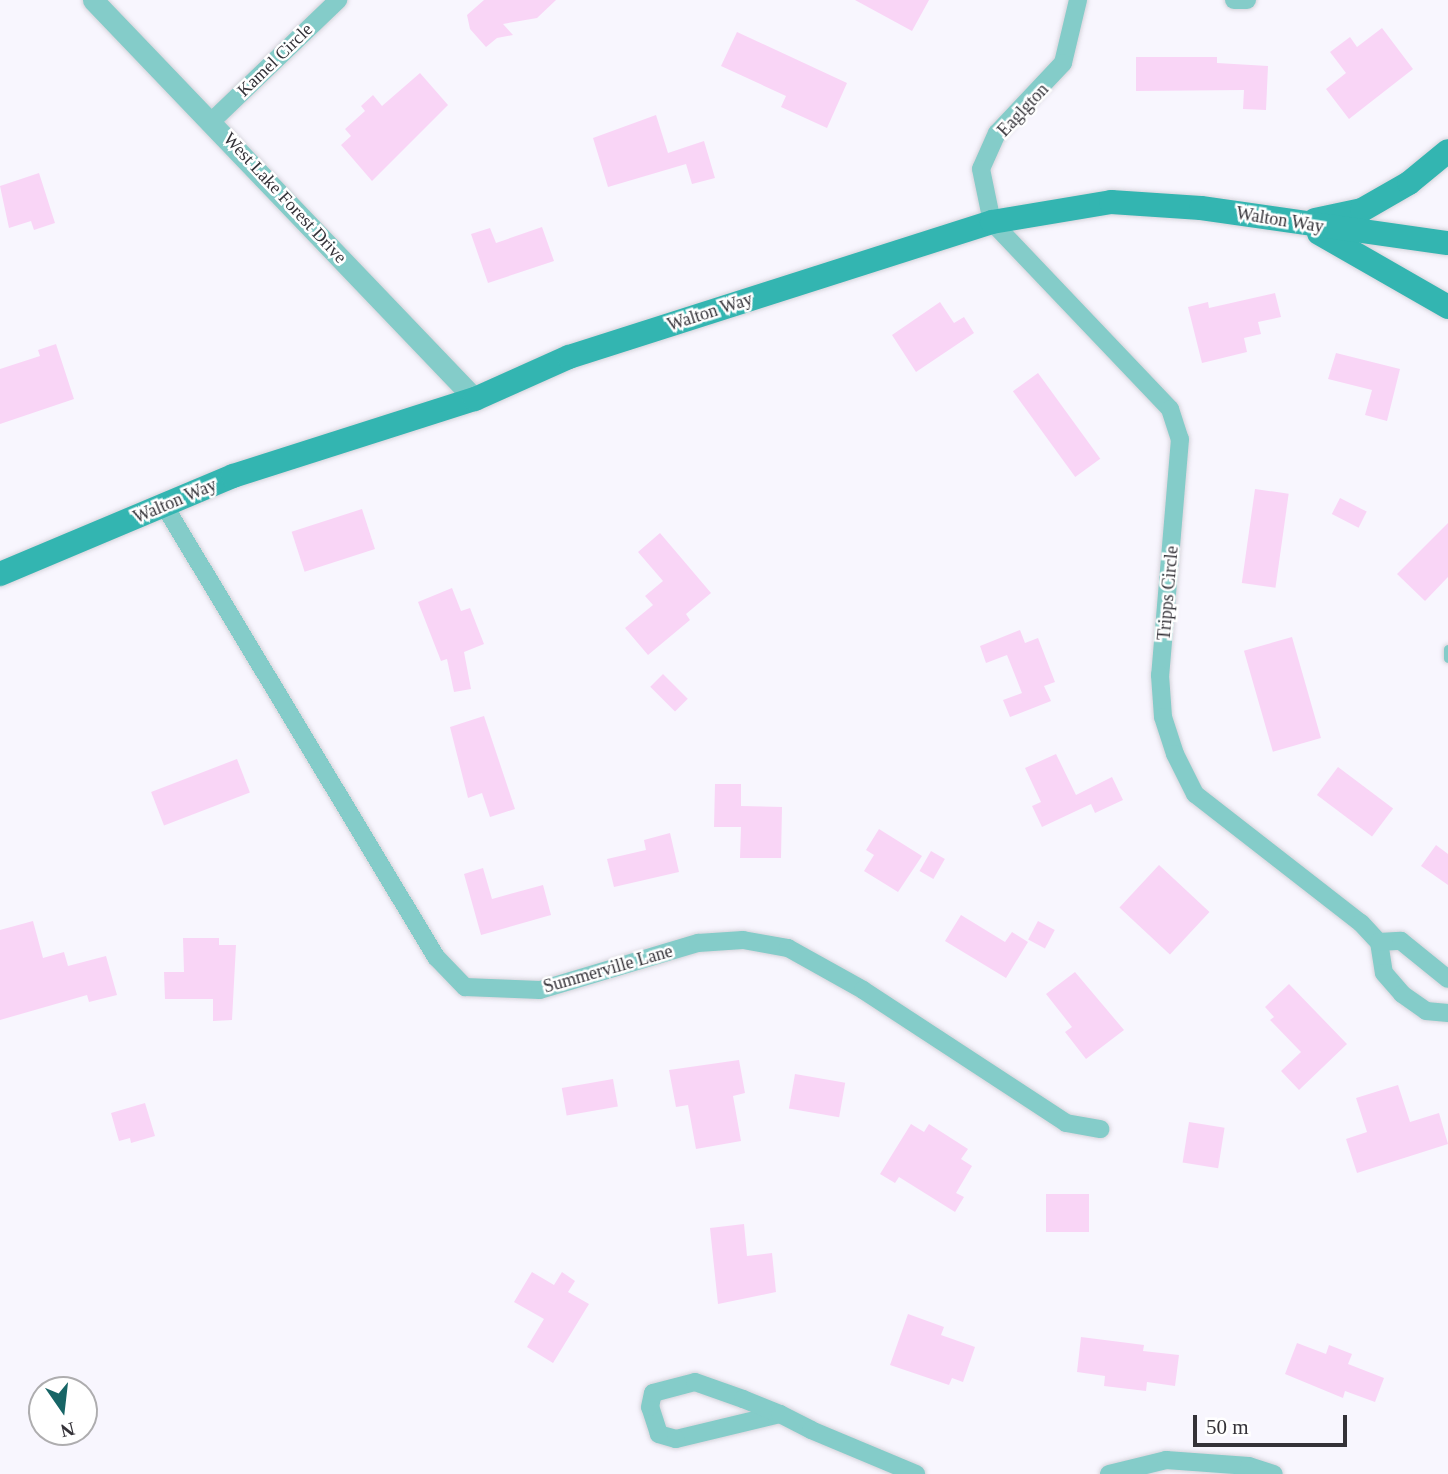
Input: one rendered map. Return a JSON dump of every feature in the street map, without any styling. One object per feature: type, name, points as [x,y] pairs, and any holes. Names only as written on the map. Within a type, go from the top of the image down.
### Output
[{"type":"main road","points":[[1300,223],[1362,210],[1409,183],[1448,151]]},
{"type":"main road","name":"Walton Way","points":[[0,575],[233,476],[475,399],[569,358],[992,222],[1111,202],[1448,243]]},
{"type":"main road","points":[[1300,223],[1448,307]]},
{"type":"street","name":"West Lake Forest Drive","points":[[93,0],[212,121],[475,399]]},
{"type":"street","name":"Kamel Circle","points":[[212,121],[338,0]]},
{"type":"street","name":"Eaglgton","points":[[992,222],[981,169],[998,133],[1063,63],[1078,0]]},
{"type":"street","points":[[1234,0],[1247,0]]},
{"type":"street","name":"Tripps Circle","points":[[992,222],[1170,409],[1180,450],[1160,675],[1163,717],[1195,794],[1361,923],[1379,942]]},
{"type":"street","name":"Summerville Lane","points":[[164,505],[436,957],[464,987],[540,990],[698,943],[743,940],[788,948],[863,990],[1066,1123],[1100,1129]]},
{"type":"street","points":[[1448,979],[1401,941],[1379,942],[1384,973],[1402,994],[1426,1010],[1448,1013]]},
{"type":"street","points":[[780,1415],[676,1439],[659,1434],[650,1406],[653,1393],[695,1381],[780,1415],[916,1474]]},
{"type":"street","points":[[1110,1474],[1166,1460],[1249,1466],[1274,1474]]},
{"type":"lane","points":[[1448,649],[1448,658]]},
{"type":"building","points":[[484,0],[556,0],[537,18],[503,24],[513,35],[497,38],[486,47],[470,29],[467,15]]},
{"type":"building","points":[[855,0],[929,0],[912,31]]},
{"type":"building","points":[[1382,28],[1413,69],[1349,119],[1326,89],[1346,73],[1330,52],[1350,37],[1357,47]]},
{"type":"building","points":[[737,32],[847,83],[827,128],[781,107],[786,96],[721,66]]},
{"type":"building","points":[[1136,57],[1217,57],[1217,63],[1268,66],[1266,110],[1243,109],[1244,90],[1136,91]]},
{"type":"building","points":[[420,73],[448,105],[372,181],[341,145],[351,136],[345,129],[365,111],[361,106],[373,95],[382,106]]},
{"type":"building","points":[[656,115],[668,153],[704,141],[715,178],[692,184],[686,164],[608,187],[593,138]]},
{"type":"building","points":[[39,173],[55,223],[34,230],[31,221],[9,228],[0,186]]},
{"type":"building","points":[[542,227],[554,261],[488,283],[471,234],[490,228],[496,243]]},
{"type":"building","points":[[1275,293],[1281,317],[1258,322],[1261,334],[1244,338],[1247,352],[1202,363],[1188,307],[1208,302],[1209,308]]},
{"type":"building","points":[[940,302],[954,323],[964,317],[974,333],[916,372],[892,335]]},
{"type":"building","points":[[56,344],[74,399],[0,424],[0,369],[40,356],[38,350]]},
{"type":"building","points":[[1336,353],[1400,369],[1387,421],[1365,415],[1372,390],[1328,379]]},
{"type":"building","points":[[1038,373],[1100,459],[1075,477],[1013,391]]},
{"type":"building","points":[[1255,489],[1289,494],[1275,588],[1242,583]]},
{"type":"building","points":[[1340,498],[1367,512],[1359,528],[1332,514]]},
{"type":"building","points":[[362,509],[375,549],[305,572],[292,532]]},
{"type":"building","points":[[1448,523],[1448,577],[1425,601],[1397,574]]},
{"type":"building","points":[[660,533],[711,593],[686,614],[690,620],[648,655],[625,628],[653,605],[645,596],[663,581],[638,552]]},
{"type":"building","points":[[452,588],[461,611],[470,608],[484,644],[464,652],[471,689],[454,692],[447,659],[441,661],[418,602]]},
{"type":"building","points":[[1020,630],[1025,643],[1038,638],[1055,682],[1044,686],[1051,701],[1010,717],[1003,700],[1022,693],[1007,655],[986,663],[980,646]]},
{"type":"building","points":[[1292,637],[1321,738],[1273,752],[1244,651]]},
{"type":"building","points":[[663,674],[688,699],[675,711],[650,687]]},
{"type":"building","points":[[484,716],[515,809],[490,817],[482,793],[468,798],[450,727]]},
{"type":"building","points":[[1056,754],[1076,795],[1112,777],[1123,800],[1095,813],[1091,804],[1042,827],[1032,806],[1041,802],[1025,768]]},
{"type":"building","points":[[237,759],[250,793],[164,826],[151,792]]},
{"type":"building","points":[[1338,767],[1393,809],[1372,836],[1317,795]]},
{"type":"building","points":[[715,784],[741,784],[741,806],[782,807],[781,858],[740,858],[741,827],[714,827]]},
{"type":"building","points":[[879,829],[922,856],[898,892],[864,871],[874,855],[866,850]]},
{"type":"building","points":[[670,833],[679,872],[614,887],[607,859],[646,850],[644,840]]},
{"type":"building","points":[[1436,845],[1448,854],[1448,885],[1421,866]]},
{"type":"building","points":[[931,851],[945,859],[933,879],[920,871]]},
{"type":"building","points":[[1159,865],[1209,912],[1170,954],[1119,907]]},
{"type":"building","points":[[483,868],[492,899],[543,885],[551,915],[481,935],[464,874]]},
{"type":"building","points":[[961,915],[1005,942],[1012,932],[1028,942],[1006,978],[945,941]]},
{"type":"building","points":[[33,921],[43,958],[64,952],[68,966],[106,956],[117,995],[89,1002],[87,995],[0,1020],[0,930]]},
{"type":"building","points":[[1038,921],[1055,930],[1045,948],[1028,940]]},
{"type":"building","points":[[183,938],[219,938],[219,945],[236,945],[232,1020],[213,1021],[213,999],[165,999],[164,972],[184,972]]},
{"type":"building","points":[[1075,972],[1124,1030],[1086,1059],[1065,1032],[1072,1027],[1046,994]]},
{"type":"building","points":[[1289,984],[1347,1044],[1299,1090],[1281,1071],[1301,1052],[1270,1020],[1274,1017],[1265,1007]]},
{"type":"building","points":[[739,1060],[745,1093],[733,1096],[741,1141],[696,1149],[688,1105],[676,1107],[669,1070]]},
{"type":"building","points":[[795,1074],[845,1083],[839,1117],[789,1108]]},
{"type":"building","points":[[613,1079],[618,1107],[567,1116],[562,1088]]},
{"type":"building","points":[[1398,1085],[1410,1122],[1439,1113],[1448,1144],[1357,1173],[1346,1139],[1367,1132],[1356,1098]]},
{"type":"building","points":[[145,1103],[155,1136],[131,1143],[130,1138],[119,1141],[111,1113]]},
{"type":"building","points":[[1189,1122],[1225,1128],[1218,1168],[1183,1162]]},
{"type":"building","points":[[911,1124],[924,1132],[929,1124],[968,1149],[961,1159],[972,1166],[956,1193],[964,1197],[955,1212],[899,1177],[895,1183],[880,1174]]},
{"type":"building","points":[[1046,1194],[1089,1194],[1089,1232],[1046,1232]]},
{"type":"building","points":[[744,1224],[747,1256],[772,1253],[776,1292],[718,1304],[710,1228]]},
{"type":"building","points":[[532,1272],[554,1285],[562,1272],[575,1281],[568,1292],[589,1304],[553,1363],[527,1347],[544,1319],[514,1302]]},
{"type":"building","points":[[908,1314],[944,1327],[941,1335],[975,1347],[963,1382],[952,1378],[949,1385],[890,1365]]},
{"type":"building","points":[[1081,1337],[1144,1345],[1143,1351],[1179,1355],[1175,1386],[1147,1382],[1146,1391],[1104,1386],[1105,1376],[1077,1372]]},
{"type":"building","points":[[1297,1343],[1326,1354],[1329,1345],[1352,1354],[1348,1364],[1384,1378],[1375,1402],[1345,1391],[1343,1398],[1285,1374]]}]
